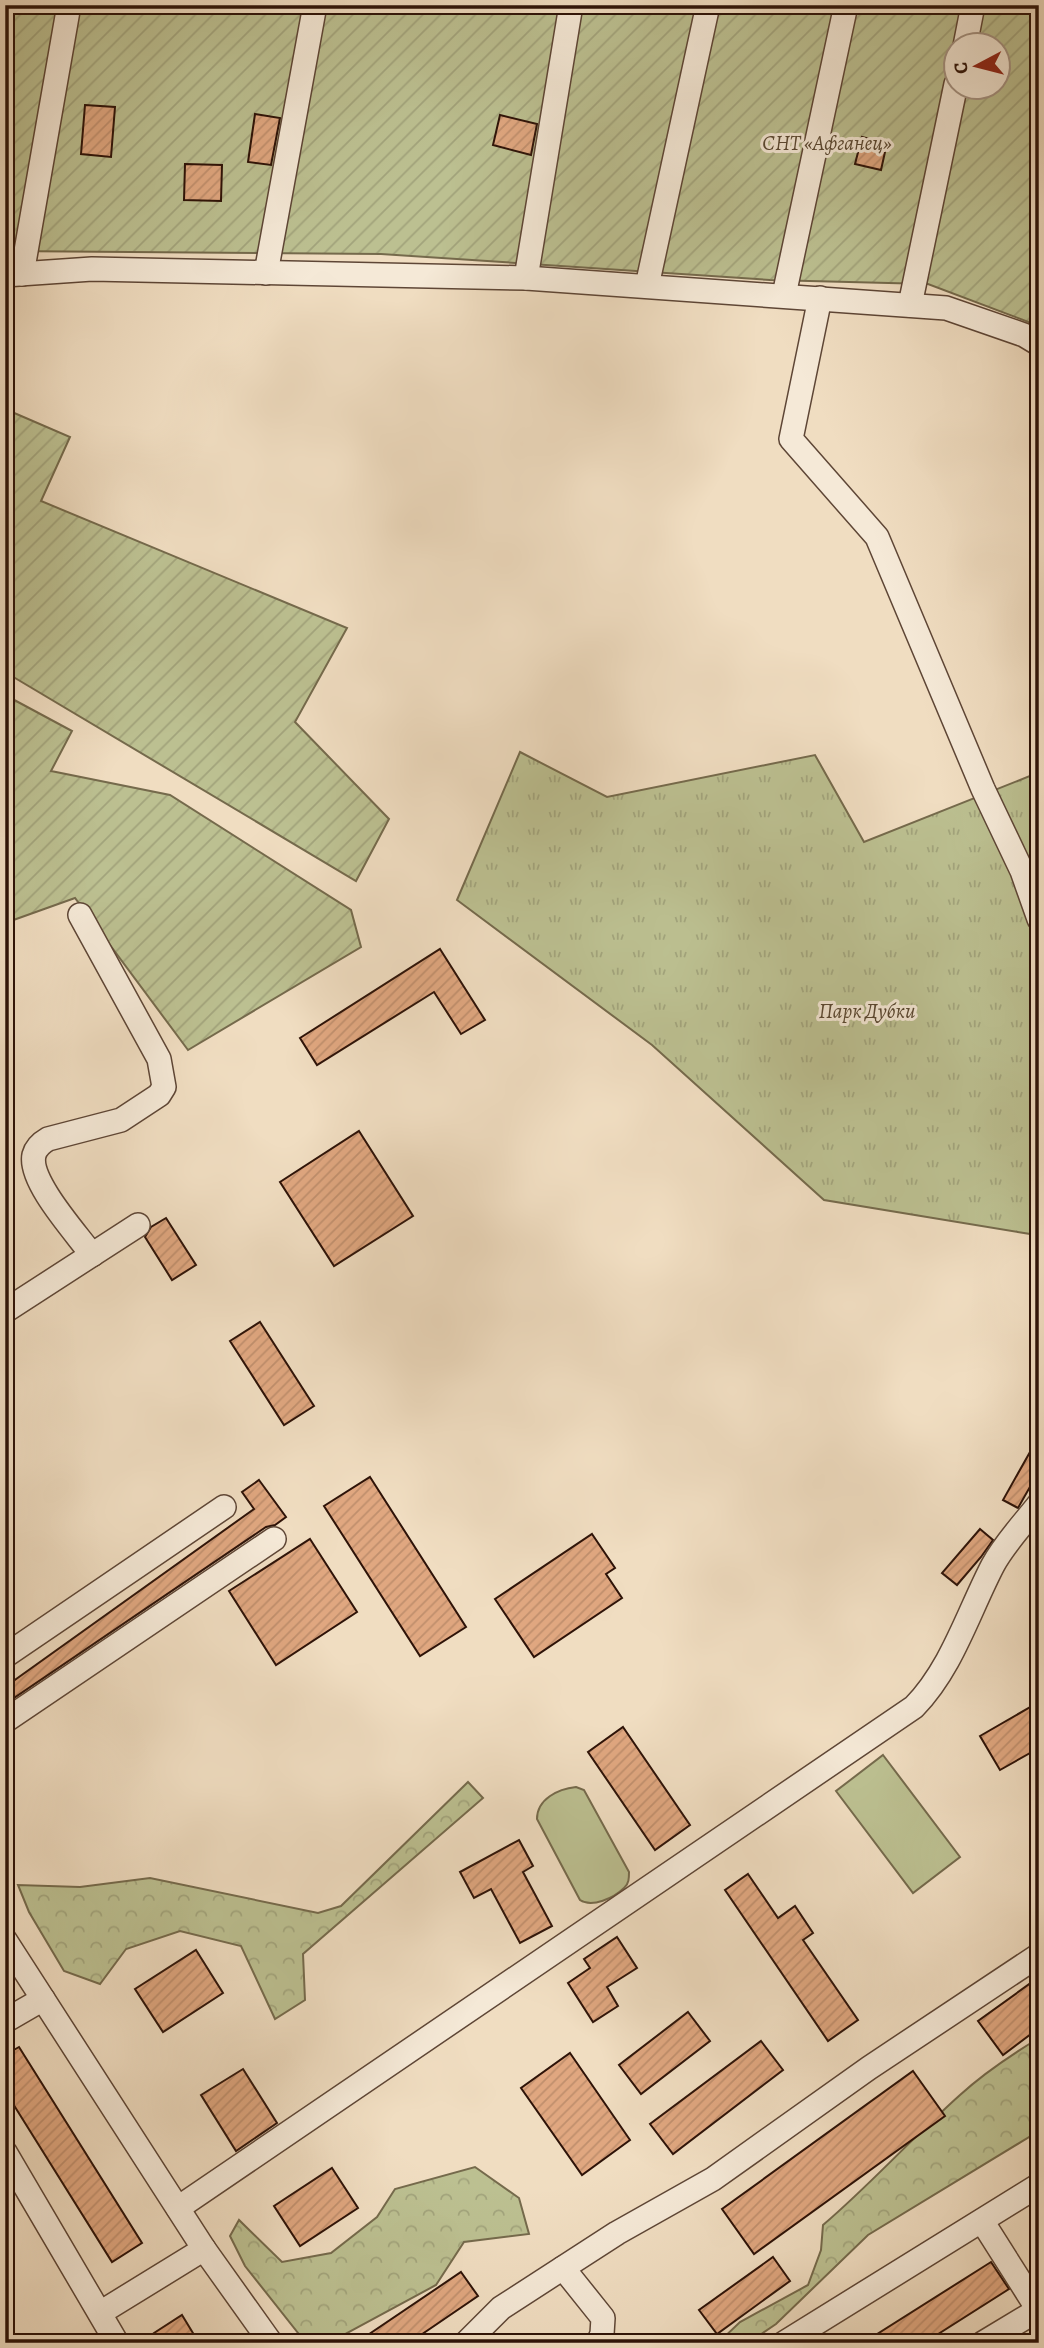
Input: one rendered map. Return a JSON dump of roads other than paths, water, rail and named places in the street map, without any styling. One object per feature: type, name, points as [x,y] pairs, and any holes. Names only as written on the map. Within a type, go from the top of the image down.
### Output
[{"type":"street","points":[[69,5],[14,274],[92,269],[526,278],[946,308],[1038,339]]},
{"type":"street","points":[[266,273],[315,5]]},
{"type":"street","points":[[526,278],[571,5]]},
{"type":"street","points":[[647,286],[708,5]]},
{"type":"street","points":[[784,295],[846,5]]},
{"type":"street","points":[[968,32],[973,5]]},
{"type":"street","points":[[910,305],[953,102]]},
{"type":"street","points":[[820,298],[792,439],[877,537],[983,789],[1022,871],[1039,919]]},
{"type":"street","points":[[80,915],[159,1059],[164,1087],[159,1095],[121,1120],[48,1139],[37,1146],[33,1157],[35,1172],[42,1187],[92,1255]]},
{"type":"street","points":[[5,1311],[138,1225]]},
{"type":"street","points":[[178,2208],[914,1707],[928,1693],[945,1666],[995,1561],[1039,1504]]},
{"type":"street","points":[[5,1656],[224,1507]]},
{"type":"street","points":[[5,1721],[274,1539]]},
{"type":"street","points":[[5,1940],[204,2249],[271,2343]]},
{"type":"street","points":[[466,2343],[501,2308],[617,2233],[713,2179],[869,2067],[1039,1955]]},
{"type":"street","points":[[5,2021],[43,1999]]},
{"type":"street","points":[[5,2152],[117,2343]]},
{"type":"street","points":[[784,2343],[1039,2185]]},
{"type":"street","points":[[982,2221],[1038,2310],[983,2343]]},
{"type":"street","points":[[100,2314],[204,2249]]},
{"type":"street","points":[[564,2268],[603,2318],[602,2334],[598,2343]]},
{"type":"park label","name":"СНТ «Афганец»","points":[[827,143]]},
{"type":"park label","name":"Парк Дубки","points":[[867,1011]]}]
